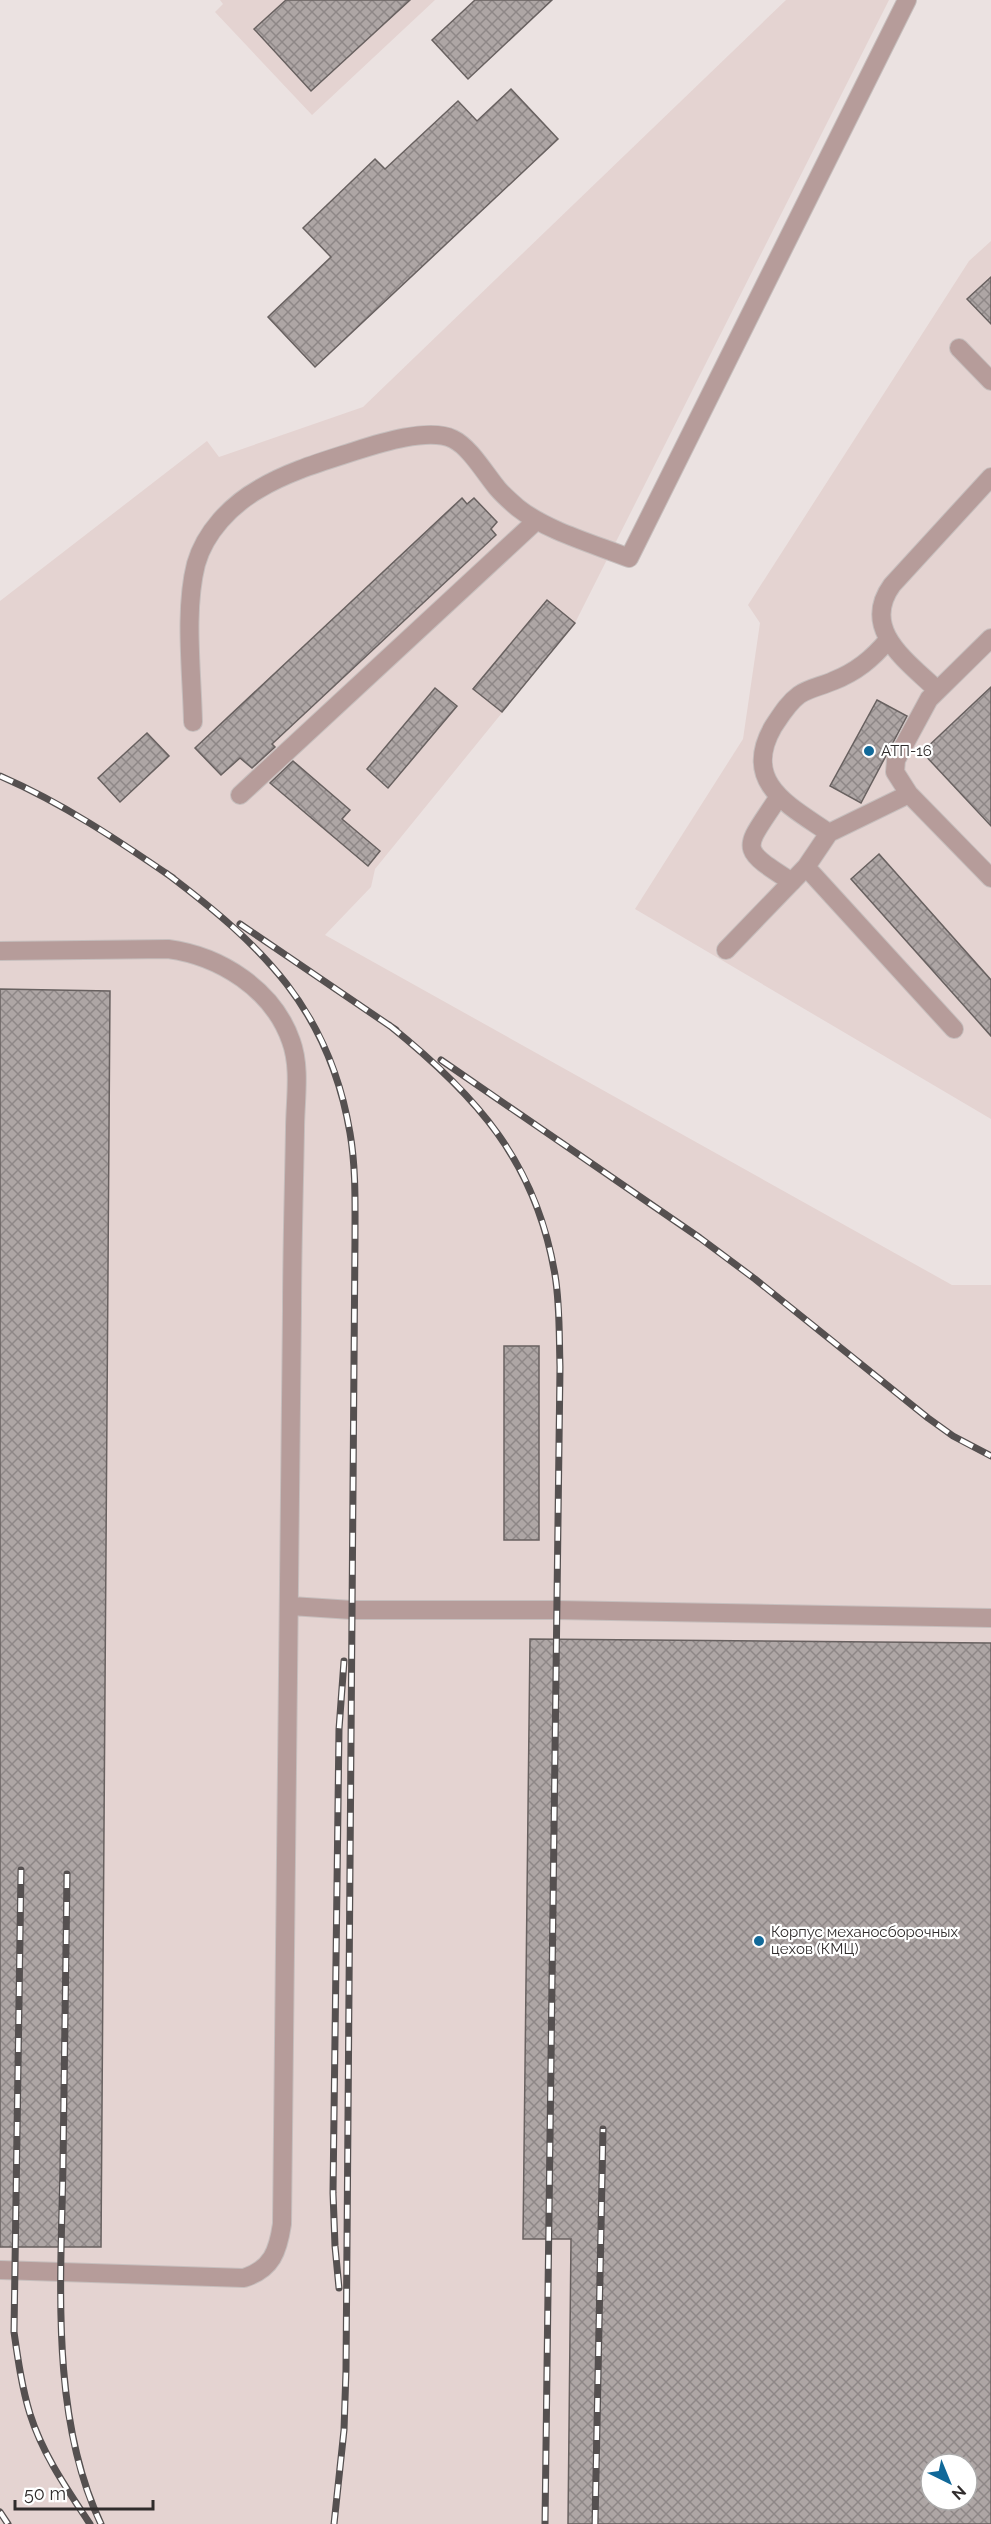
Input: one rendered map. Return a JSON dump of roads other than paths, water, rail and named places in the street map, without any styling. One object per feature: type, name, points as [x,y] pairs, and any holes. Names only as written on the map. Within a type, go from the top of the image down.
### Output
[{"type":"lane","points":[[193,722],[191,622],[196,562],[205,542],[219,522],[236,505],[282,477],[393,440],[441,435],[453,438],[463,445],[500,492],[536,520],[629,558],[907,0]]},
{"type":"lane","points":[[959,348],[991,381]]},
{"type":"lane","points":[[936,690],[888,640],[880,614],[885,596],[991,477]]},
{"type":"lane","points":[[240,795],[536,520]]},
{"type":"lane","points":[[991,638],[936,690],[896,760],[895,772],[909,794],[991,878]]},
{"type":"lane","points":[[829,833],[778,798],[767,783],[763,752],[768,736],[789,704],[801,694],[845,677],[859,669],[872,659],[888,640]]},
{"type":"lane","points":[[726,950],[806,867],[829,833],[909,794]]},
{"type":"lane","points":[[778,798],[753,836],[751,846],[753,854],[759,861],[792,882]]},
{"type":"lane","points":[[806,867],[954,1029]]},
{"type":"lane","points":[[0,951],[168,949],[187,951],[234,972],[257,989],[272,1007],[291,1040],[296,1075],[282,2224],[274,2256],[266,2267],[257,2274],[237,2278],[0,2270]]},
{"type":"lane","points":[[291,1606],[352,1610],[556,1610],[991,1618]]},
{"type":"railway","points":[[0,776],[68,810],[173,878]]},
{"type":"railway","points":[[166,873],[233,927],[286,984],[308,1015],[326,1050],[340,1089],[353,1159],[355,1238],[346,2370],[344,2430],[334,2524]]},
{"type":"railway","points":[[240,924],[396,1030]]},
{"type":"railway","points":[[389,1025],[420,1051],[475,1105],[517,1164],[546,1234],[557,1286],[560,1367],[545,2524]]},
{"type":"railway","points":[[441,1060],[700,1238],[755,1279],[928,1418],[953,1436],[991,1456]]},
{"type":"railway","points":[[339,2288],[333,2193],[339,1729],[344,1661]]},
{"type":"railway","points":[[21,1870],[14,2332],[25,2394],[35,2429],[56,2471],[90,2524]]},
{"type":"railway","points":[[67,1874],[61,2255],[62,2348],[73,2439],[85,2483],[101,2524]]},
{"type":"railway","points":[[595,2524],[603,2129]]},
{"type":"railway","points":[[0,2512],[8,2524]]},
{"type":"place","name":"АТП-16","points":[[869,751]]},
{"type":"place","name":"Корпус механосборочных цехов (КМЦ)","points":[[759,1941]]}]
